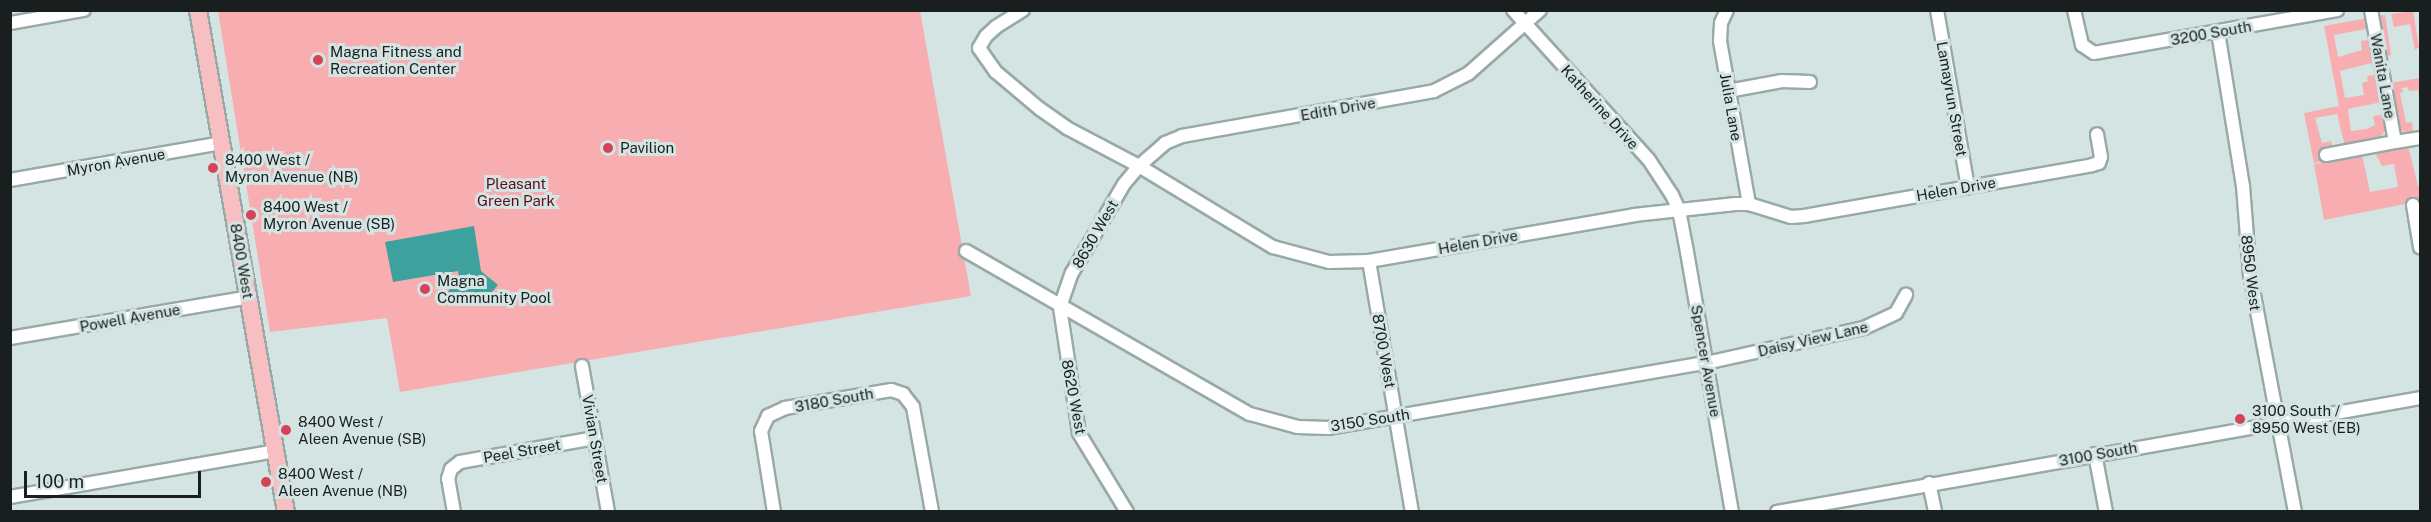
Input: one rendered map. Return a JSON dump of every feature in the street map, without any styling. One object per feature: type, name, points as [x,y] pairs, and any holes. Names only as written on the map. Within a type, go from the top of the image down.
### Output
[{"type":"main road","name":"8400 West","points":[[198,10],[286,512]]},
{"type":"street","points":[[10,23],[84,10]]},
{"type":"street","name":"Helen Drive","points":[[1023,10],[991,31],[979,48],[996,72],[1040,109],[1067,128],[1139,166],[1273,247],[1290,254],[1329,262],[1369,261],[1634,215],[1679,210],[1749,204],[1776,214],[1804,216],[2099,163],[2101,157],[2097,134]]},
{"type":"street","name":"Katherine Drive","points":[[1513,10],[1649,160],[1663,179],[1679,210]]},
{"type":"street","name":"Edith Drive","points":[[1139,166],[1165,143],[1182,136],[1434,91],[1469,73],[1540,10]]},
{"type":"street","name":"Julia Lane","points":[[1726,10],[1719,35],[1749,204]]},
{"type":"street","name":"Lamayrun Street","points":[[1937,10],[1968,187]]},
{"type":"street","name":"3200 South","points":[[2074,10],[2079,39],[2085,49],[2094,53],[2337,10]]},
{"type":"street","name":"Wanita Lane","points":[[2371,10],[2395,142]]},
{"type":"street","name":"8950 West","points":[[2218,32],[2243,186],[2250,274],[2295,512]]},
{"type":"street","points":[[1728,91],[1782,81],[1809,82]]},
{"type":"street","points":[[2326,155],[2421,138]]},
{"type":"street","name":"Myron Avenue","points":[[10,180],[221,144]]},
{"type":"street","name":"8630 West","points":[[1060,307],[1072,273],[1124,184],[1139,166]]},
{"type":"street","points":[[2413,205],[2421,247]]},
{"type":"street","name":"Spencer Avenue","points":[[1679,210],[1732,512]]},
{"type":"street","name":"3150 South","points":[[966,251],[1250,414],[1276,423],[1328,428],[1706,363]]},
{"type":"street","name":"8700 West","points":[[1369,261],[1412,512]]},
{"type":"street","name":"Daisy View Lane","points":[[1706,363],[1864,328],[1896,313],[1906,295]]},
{"type":"street","name":"Powell Avenue","points":[[10,338],[249,297]]},
{"type":"street","name":"8620 West","points":[[1060,307],[1079,433],[1127,512]]},
{"type":"street","name":"Vivian Street","points":[[582,366],[608,512]]},
{"type":"street","name":"3180 South","points":[[774,512],[761,435],[764,421],[773,412],[785,408],[891,390],[906,396],[915,411],[932,512]]},
{"type":"street","name":"3100 South","points":[[1777,512],[1929,483],[2421,398]]},
{"type":"street","name":"Peel Street","points":[[454,512],[448,479],[451,469],[460,462],[595,438]]},
{"type":"street","points":[[10,497],[275,451]]},
{"type":"street","points":[[2095,454],[2106,512]]},
{"type":"street","points":[[1929,483],[1935,512]]},
{"type":"green space","name":"Pleasant Green Park","points":[[218,11],[920,11],[971,296],[400,392],[387,318],[270,332]]},
{"type":"green space","points":[[2413,11],[2419,47],[2415,50],[2410,24],[2394,27],[2391,14]]},
{"type":"green space","points":[[2385,15],[2391,55],[2385,56],[2378,16]]},
{"type":"green space","points":[[2367,18],[2369,27],[2366,29],[2334,35],[2338,57],[2362,50],[2361,41],[2371,40],[2375,62],[2340,71],[2345,98],[2364,95],[2362,83],[2368,81],[2367,76],[2377,75],[2382,102],[2348,109],[2351,131],[2367,129],[2375,125],[2373,116],[2384,115],[2385,131],[2378,139],[2345,146],[2337,114],[2315,118],[2322,143],[2331,141],[2332,148],[2322,148],[2323,155],[2319,156],[2323,157],[2324,161],[2314,163],[2304,113],[2339,106],[2324,26]]},
{"type":"green space","points":[[2420,78],[2420,106],[2418,90],[2409,91],[2407,87],[2402,88],[2403,92],[2400,93],[2406,123],[2412,122],[2413,130],[2410,134],[2401,130],[2397,124],[2390,83]]},
{"type":"green space","points":[[2408,146],[2418,186],[2420,186],[2420,201],[2324,220],[2314,164],[2362,155],[2370,192],[2398,187],[2394,164],[2382,166],[2376,155],[2377,152]]},
{"type":"water","points":[[474,226],[481,271],[498,285],[491,293],[470,301],[451,297],[447,293],[459,277],[458,271],[393,282],[385,242]]},
{"type":"place","name":"Magna Fitness and Recreation Center","points":[[318,60]]},
{"type":"place","name":"Pavilion","points":[[608,148]]},
{"type":"place","name":"8400 West / Myron Avenue (NB)","points":[[213,168]]},
{"type":"place","name":"8400 West / Myron Avenue (SB)","points":[[251,215]]},
{"type":"place","name":"Magna Community Pool","points":[[425,289]]},
{"type":"place","name":"3100 South / 8950 West (EB)","points":[[2240,419]]},
{"type":"place","name":"8400 West / Aleen Avenue (SB)","points":[[286,430]]},
{"type":"place","name":"8400 West / Aleen Avenue (NB)","points":[[266,482]]}]
